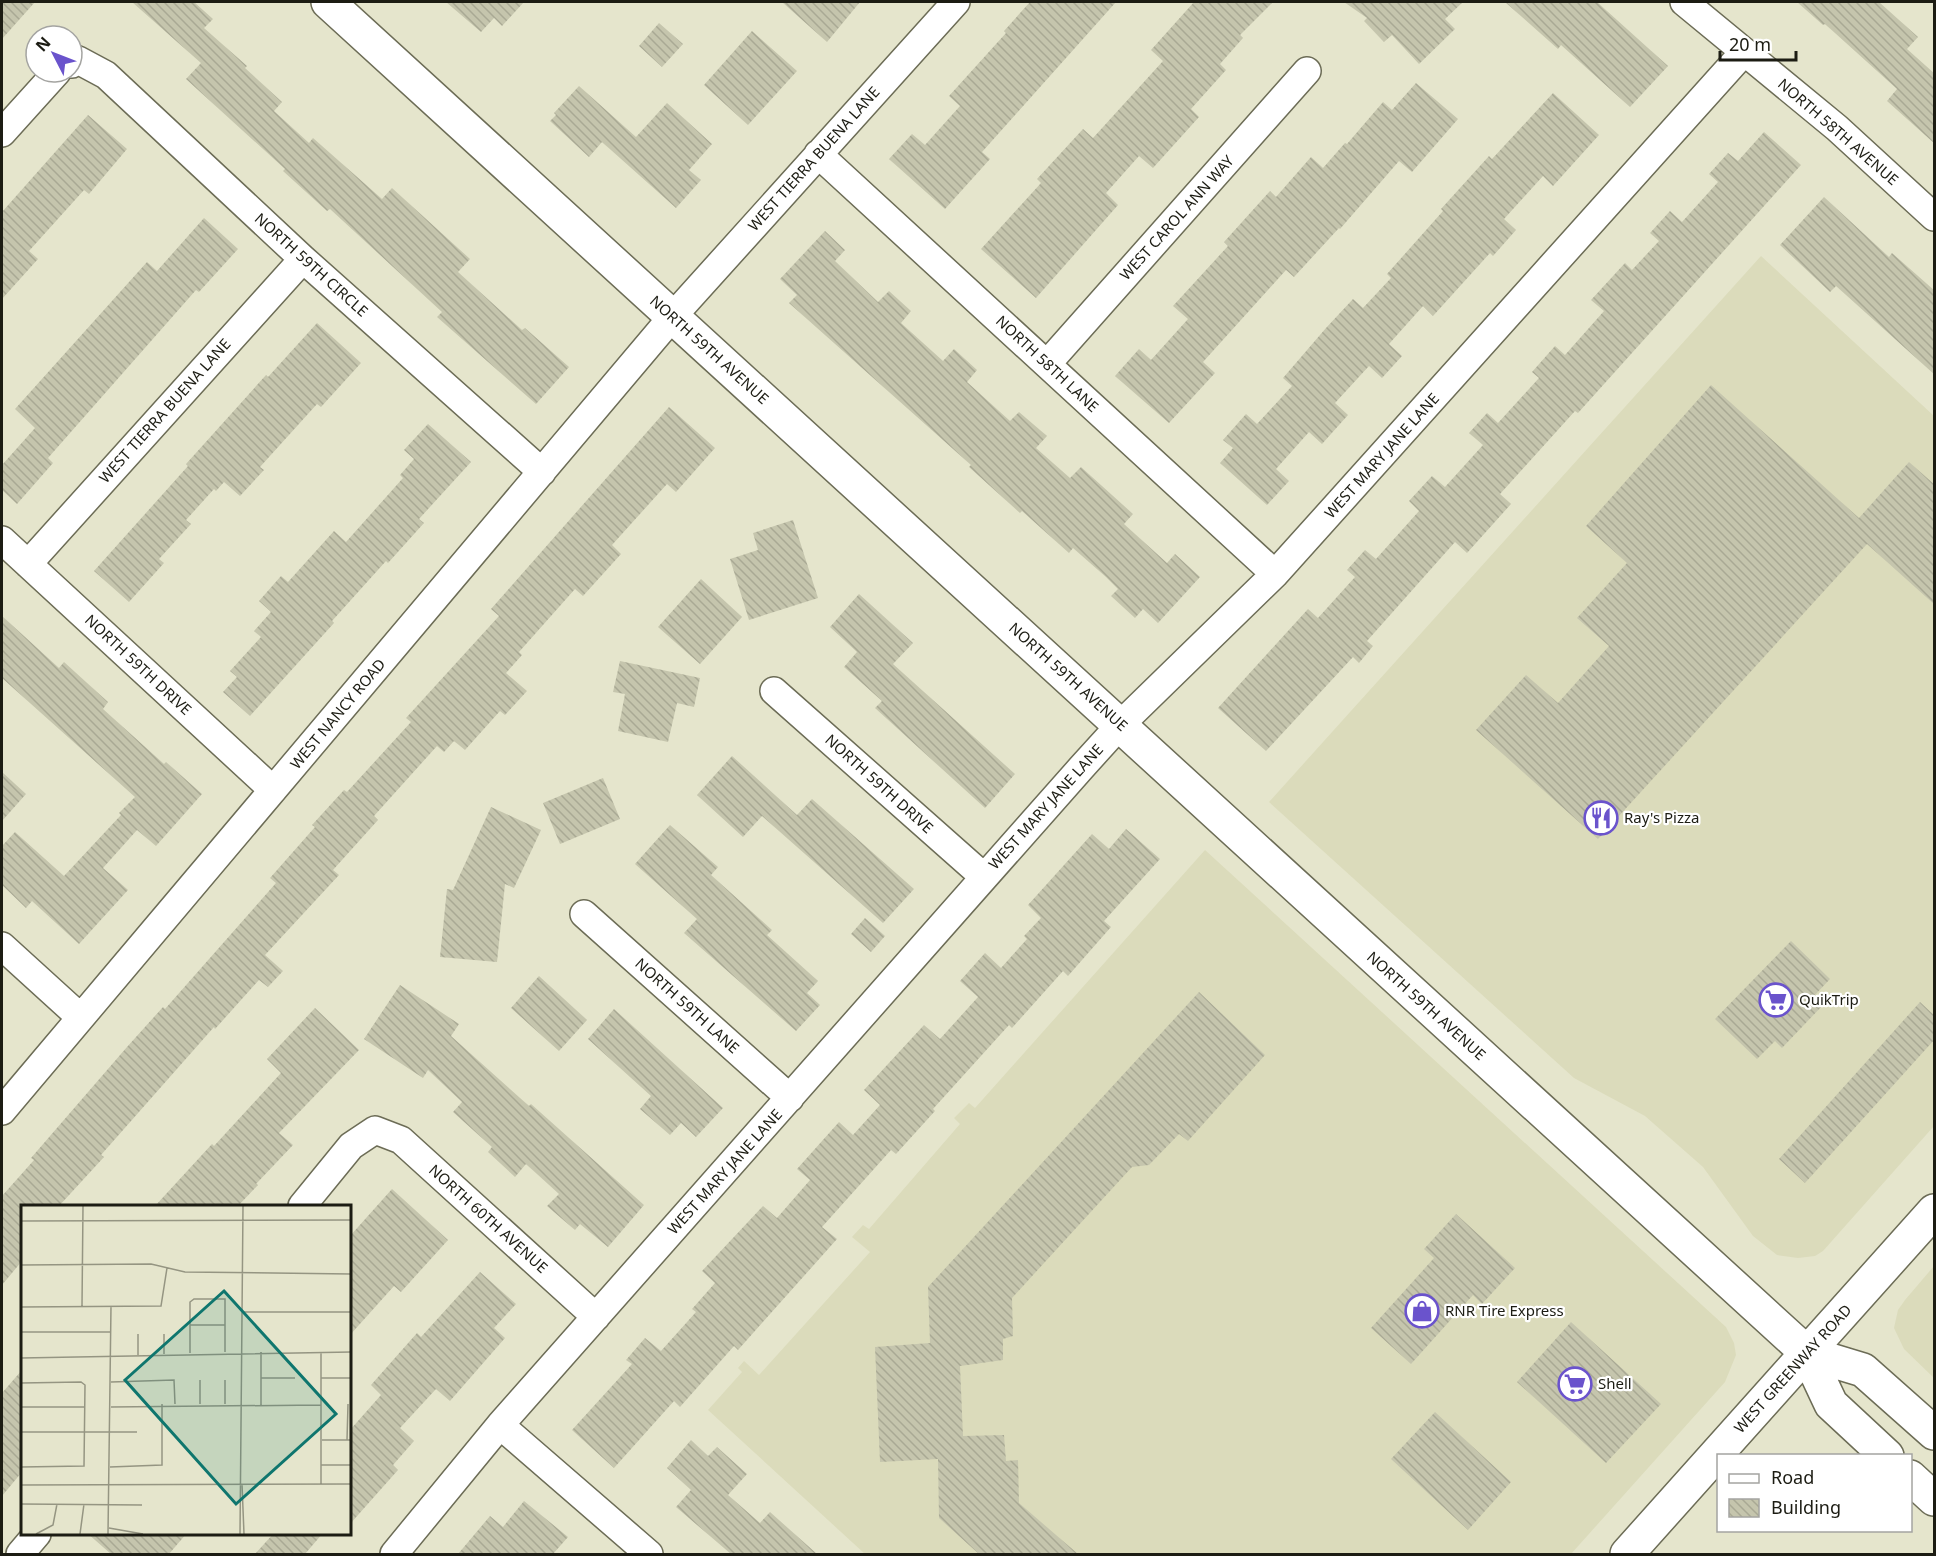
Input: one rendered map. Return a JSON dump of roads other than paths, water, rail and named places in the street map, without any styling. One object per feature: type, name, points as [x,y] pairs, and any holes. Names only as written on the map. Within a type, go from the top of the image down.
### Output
[{"type":"main road","name":"NORTH 59TH AVENUE","points":[[332,3],[1807,1353],[1831,1404],[1886,1454]]},
{"type":"main road","name":"WEST GREENWAY ROAD","points":[[1627,1554],[1935,1211]]},
{"type":"main road","name":"NORTH 59TH AVENUE","points":[[1807,1353],[1863,1370],[1935,1434]]},
{"type":"main road","points":[[1912,1478],[1935,1499]]},
{"type":"street","name":"WEST TIERRA BUENA LANE","points":[[672,316],[956,2]]},
{"type":"street","name":"NORTH 58TH AVENUE","points":[[1684,2],[1836,128],[1935,217]]},
{"type":"street","name":"WEST MARY JANE LANE","points":[[394,1554],[500,1425],[1120,725],[1275,574],[1744,52]]},
{"type":"street","name":"NORTH 59TH CIRCLE","points":[[84,69],[106,75],[303,259],[542,472]]},
{"type":"street","name":"WEST CAROL ANN WAY","points":[[1047,364],[1307,71]]},
{"type":"street","points":[[2,133],[50,84]]},
{"type":"street","name":"NORTH 58TH LANE","points":[[818,154],[1275,574]]},
{"type":"street","name":"WEST TIERRA BUENA LANE","points":[[28,564],[303,259]]},
{"type":"street","name":"WEST NANCY ROAD","points":[[2,1111],[672,316]]},
{"type":"street","name":"NORTH 59TH DRIVE","points":[[2,540],[273,790]]},
{"type":"street","name":"NORTH 59TH DRIVE","points":[[774,692],[984,877]]},
{"type":"street","name":"NORTH 59TH LANE","points":[[584,914],[790,1098]]},
{"type":"street","points":[[2,946],[80,1017]]},
{"type":"street","name":"NORTH 60TH AVENUE","points":[[303,1205],[351,1146],[375,1130],[401,1140],[596,1317]]},
{"type":"street","points":[[500,1425],[650,1554]]},
{"type":"street","points":[[20,1554],[35,1535]]},
{"type":"place","name":"Ray's Pizza","points":[[1601,818]]},
{"type":"place","name":"QuikTrip","points":[[1776,1000]]},
{"type":"place","name":"RNR Tire Express","points":[[1422,1311]]},
{"type":"place","name":"Shell","points":[[1575,1384]]}]
